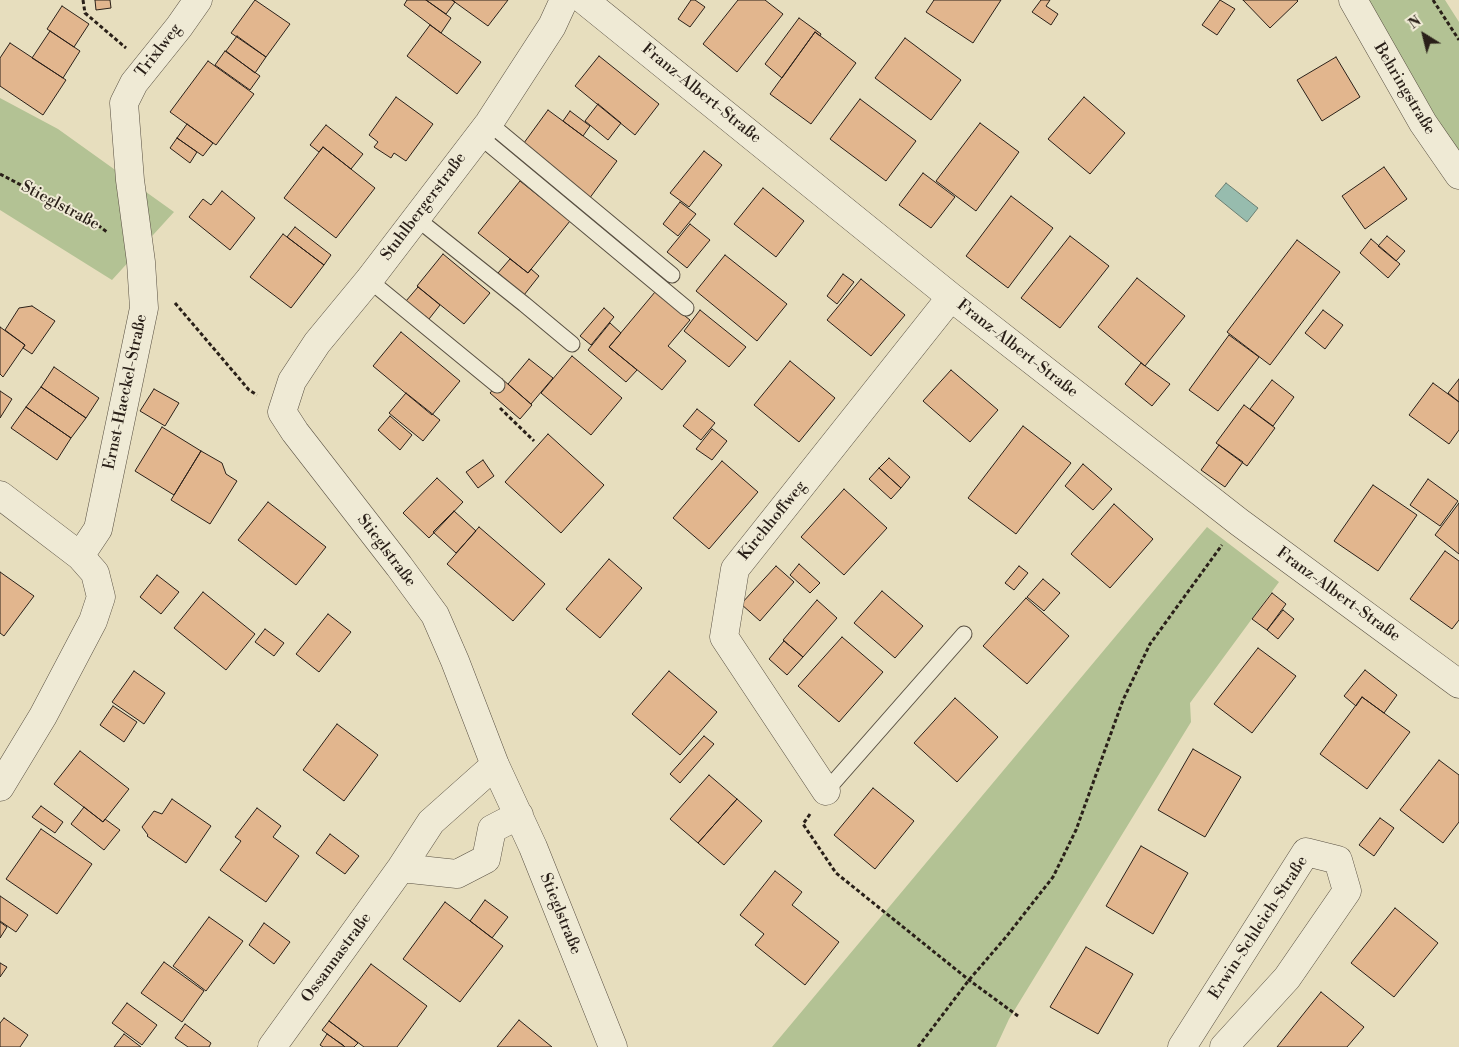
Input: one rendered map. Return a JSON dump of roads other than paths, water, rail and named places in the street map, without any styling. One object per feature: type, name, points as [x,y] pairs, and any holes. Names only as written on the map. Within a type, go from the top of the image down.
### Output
[{"type":"street","name":"Trixlweg","points":[[124,103],[134,83],[198,0]]},
{"type":"street","name":"Stuhlbergerstraße","points":[[282,412],[292,381],[317,343],[369,280],[484,129],[552,26],[564,0]]},
{"type":"street","name":"Franz-Albert-Straße","points":[[584,0],[951,297],[1239,522],[1459,684]]},
{"type":"street","name":"Behringstraße","points":[[1353,0],[1423,123],[1459,175]]},
{"type":"street","name":"Ernst-Haeckel-Straße","points":[[88,564],[98,529],[144,308],[141,262],[130,180],[124,103]]},
{"type":"street","name":"Kirchhoffweg","points":[[826,791],[724,637],[735,569],[951,297]]},
{"type":"street","name":"Stieglstraße","points":[[282,412],[295,432],[435,615],[613,1047]]},
{"type":"street","points":[[0,495],[88,564],[101,597],[93,621],[43,716],[0,787]]},
{"type":"street","name":"Ossannastraße","points":[[272,1047],[401,868],[431,822],[495,764]]},
{"type":"street","points":[[401,868],[457,874],[486,859],[492,829],[519,815]]},
{"type":"street","name":"Erwin-Schleich-Straße","points":[[1182,1047],[1306,852],[1338,860],[1347,891],[1287,978],[1224,1047]]},
{"type":"lane","points":[[484,129],[672,275]]},
{"type":"lane","points":[[484,129],[686,308]]},
{"type":"lane","points":[[416,218],[572,344]]},
{"type":"lane","points":[[369,280],[491,381]]},
{"type":"lane","points":[[826,791],[964,634]]}]
